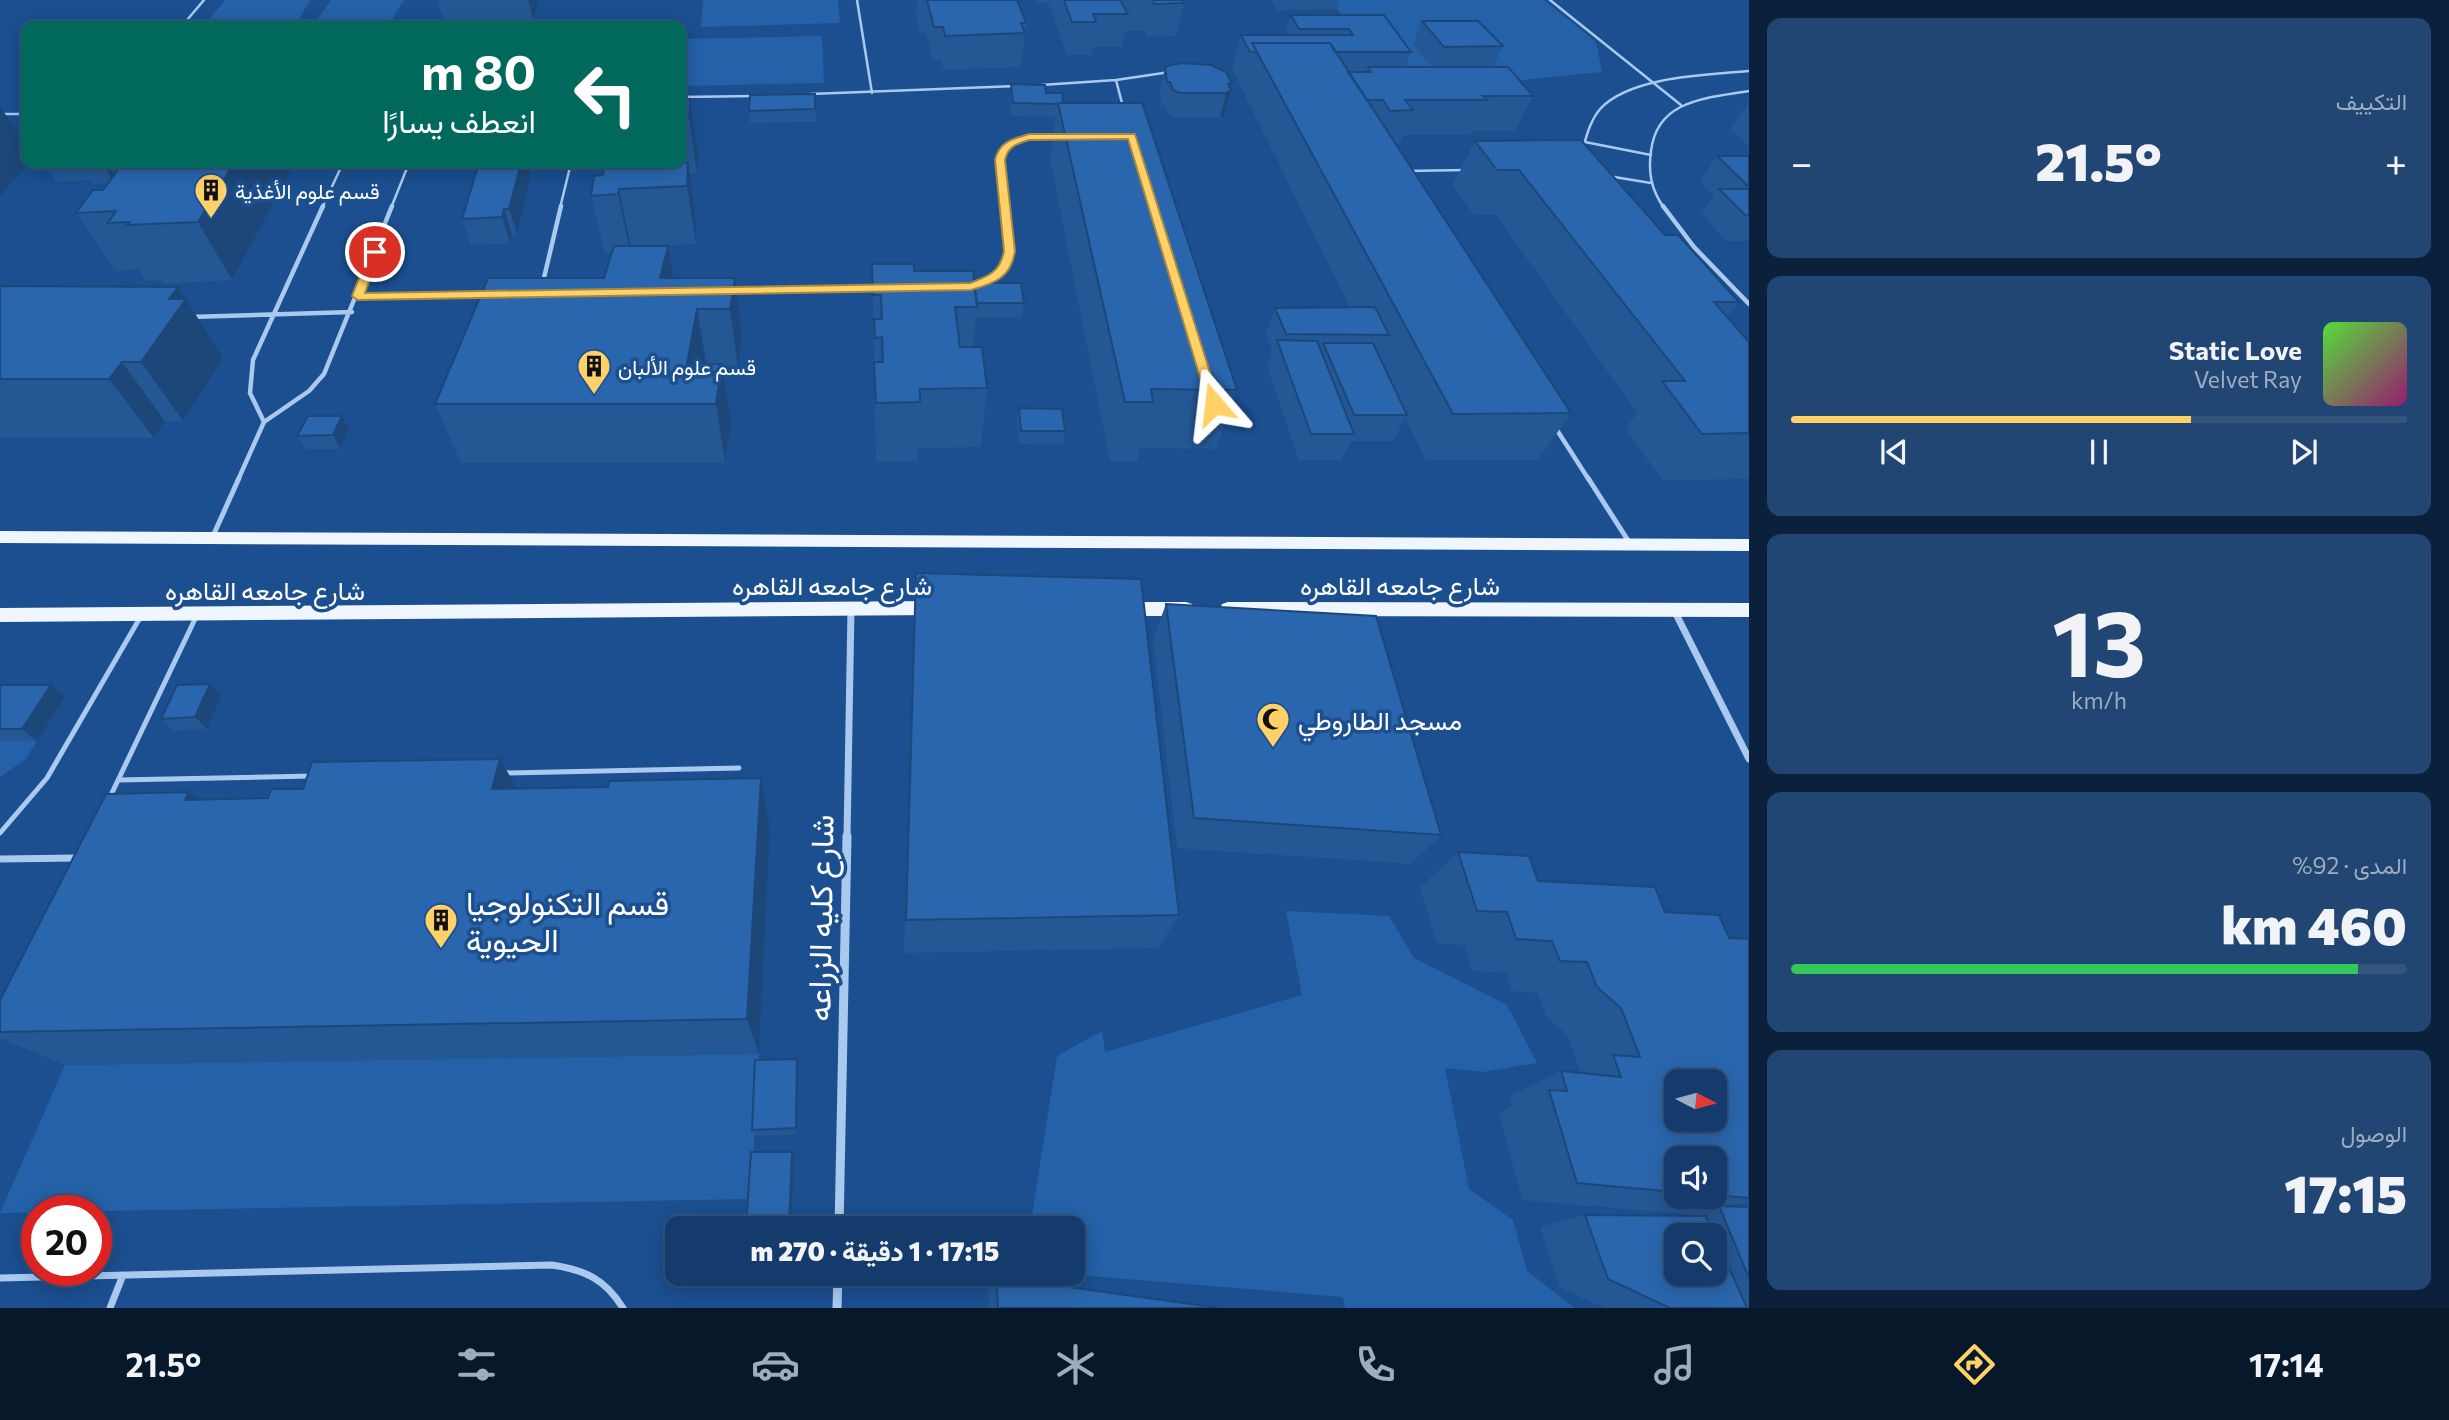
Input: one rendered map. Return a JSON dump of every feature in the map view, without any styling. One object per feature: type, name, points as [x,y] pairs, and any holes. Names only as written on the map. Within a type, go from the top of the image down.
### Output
[{"type":"main road","name":"شارع جامعه القاهره","points":[[0,537],[1749,545]]},
{"type":"main road","name":"شارع جامعه القاهره","points":[[0,615],[949,608]]},
{"type":"main road","name":"شارع جامعه القاهره","points":[[1102,608],[1749,610]]},
{"type":"street","name":"شارع كليه الزراعه","points":[[839,1216],[851,608]]},
{"type":"street","points":[[1673,609],[1749,759]]},
{"type":"street","points":[[837,1308],[838,1286]]},
{"type":"lane","points":[[186,21],[204,0]]},
{"type":"lane","points":[[857,0],[872,93]]},
{"type":"lane","points":[[1550,0],[1681,105]]},
{"type":"lane","points":[[1036,85],[1116,80],[1174,71]]},
{"type":"lane","points":[[1582,156],[1592,121],[1602,106],[1623,92],[1654,84],[1749,71]]},
{"type":"lane","points":[[1116,80],[1125,116]]},
{"type":"lane","points":[[804,94],[1023,86]]},
{"type":"lane","points":[[1749,91],[1681,105],[1666,115],[1657,127],[1651,155],[1651,183],[1661,204],[1749,304]]},
{"type":"lane","points":[[686,97],[763,95]]},
{"type":"lane","points":[[0,114],[21,114]]},
{"type":"lane","points":[[971,286],[994,279],[1007,266],[1010,251],[1000,160],[1002,150],[1012,142],[1029,137],[1062,136]]},
{"type":"lane","points":[[1585,142],[1651,155]]},
{"type":"lane","points":[[264,422],[253,408],[248,376],[341,168]]},
{"type":"lane","points":[[212,538],[264,422],[309,391],[324,374],[352,312],[407,168]]},
{"type":"lane","points":[[540,294],[570,168]]},
{"type":"lane","points":[[1397,177],[1404,171],[1473,170]]},
{"type":"lane","points":[[1597,174],[1651,183]]},
{"type":"lane","points":[[720,291],[880,289]]},
{"type":"lane","points":[[358,296],[495,294]]},
{"type":"lane","points":[[178,317],[352,312]]},
{"type":"lane","points":[[1548,416],[1631,545]]},
{"type":"lane","points":[[0,833],[47,778],[142,613]]},
{"type":"lane","points":[[107,803],[197,614]]},
{"type":"lane","points":[[490,773],[739,768]]},
{"type":"lane","points":[[118,780],[324,776]]},
{"type":"lane","points":[[75,870],[86,847]]},
{"type":"lane","points":[[0,859],[80,858]]},
{"type":"lane","points":[[0,1278],[552,1265],[584,1269],[612,1288],[623,1308]]},
{"type":"lane","points":[[110,1308],[123,1275]]},
{"type":"shaded area","points":[[225,0],[310,0],[298,21],[208,21]]},
{"type":"shaded area","points":[[331,0],[404,0],[391,21],[317,20]]},
{"type":"shaded area","points":[[703,0],[838,0],[840,23],[701,27]]},
{"type":"shaded area","points":[[1329,0],[1544,0],[1596,42],[1602,72],[1463,86],[1398,86],[1371,48]]},
{"type":"shaded area","points":[[822,36],[824,83],[686,86],[686,39]]},
{"type":"shaded area","points":[[0,741],[37,741],[25,760],[0,777]]},
{"type":"shaded area","points":[[1286,911],[1389,916],[1414,958],[1507,1005],[1537,1063],[1483,1072],[1445,1068],[1469,1189],[1513,1220],[1527,1271],[1575,1308],[1345,1308],[1343,1297],[1085,1276],[1085,1216],[1032,1216],[1057,1056],[1102,1031],[1105,1052],[1302,995]]},
{"type":"shaded area","points":[[759,1054],[751,1199],[112,1211],[112,1195],[21,1195],[21,1213],[0,1213],[65,1065]]},
{"type":"building","points":[[927,0],[1017,0],[1026,23],[1021,23],[1025,33],[945,36],[943,27],[934,27]]},
{"type":"building","points":[[1064,0],[1120,0],[1128,14],[1093,14],[1096,22],[1072,22]]},
{"type":"building","points":[[1153,0],[1182,0],[1184,3],[1154,4]]},
{"type":"building","points":[[1291,15],[1384,15],[1411,52],[1335,52],[1330,43],[1252,43],[1257,52],[1250,52],[1241,35],[1353,35],[1349,29],[1299,29]]},
{"type":"building","points":[[1422,21],[1478,21],[1503,46],[1444,47]]},
{"type":"building","points":[[1252,43],[1330,43],[1571,413],[1453,414]]},
{"type":"building","points":[[1180,63],[1211,65],[1226,72],[1232,84],[1228,84],[1231,90],[1226,93],[1180,93],[1173,90],[1170,82],[1167,82],[1165,67]]},
{"type":"building","points":[[1368,67],[1508,67],[1533,96],[1483,96],[1487,100],[1405,100],[1413,110],[1390,111],[1383,100],[1367,100],[1348,72],[1371,72]]},
{"type":"building","points":[[1011,84],[1045,85],[1046,93],[1062,93],[1063,103],[1013,103]]},
{"type":"building","points":[[815,94],[815,109],[749,111],[750,95]]},
{"type":"building","points":[[686,99],[690,99],[689,117],[686,117]]},
{"type":"building","points":[[1058,103],[1142,103],[1237,390],[1151,389],[1153,402],[1125,402]]},
{"type":"building","points":[[1581,140],[1665,235],[1678,235],[1739,302],[1714,302],[1749,342],[1749,433],[1702,434],[1662,381],[1685,381],[1519,170],[1497,170],[1475,141]]},
{"type":"building","points":[[1717,156],[1749,156],[1749,187]]},
{"type":"building","points":[[688,163],[687,186],[619,189],[618,194],[591,196],[594,176],[603,175],[604,168],[686,168]]},
{"type":"building","points":[[119,168],[231,168],[198,222],[127,225],[130,222],[108,223],[116,211],[76,213],[93,190],[103,190]]},
{"type":"building","points":[[477,168],[520,168],[509,209],[504,209],[502,217],[462,219]]},
{"type":"building","points":[[1719,189],[1749,189],[1749,215],[1745,215]]},
{"type":"building","points":[[614,246],[668,246],[660,278],[735,278],[730,309],[697,309],[687,364],[722,364],[716,404],[435,404],[488,278],[604,278]]},
{"type":"building","points":[[872,264],[914,264],[914,271],[973,271],[977,307],[955,307],[960,347],[982,347],[987,388],[920,389],[920,402],[876,403],[874,362],[883,362],[882,337],[875,338],[874,319],[882,319],[881,295],[873,295]]},
{"type":"building","points":[[974,283],[1021,283],[1024,303],[977,303]]},
{"type":"building","points":[[0,286],[178,287],[169,299],[186,299],[141,362],[122,362],[109,379],[0,379]]},
{"type":"building","points":[[1375,307],[1389,335],[1286,334],[1275,308]]},
{"type":"building","points":[[1277,340],[1317,341],[1354,434],[1311,434]]},
{"type":"building","points":[[1323,343],[1373,343],[1407,415],[1354,415]]},
{"type":"building","points":[[1019,408],[1062,409],[1065,431],[1021,431]]},
{"type":"building","points":[[308,416],[342,416],[333,435],[297,436]]},
{"type":"building","points":[[916,573],[1141,579],[1179,915],[906,920]]},
{"type":"building","name":"مسجد الطاروطي","points":[[1166,604],[1376,616],[1441,835],[1194,818]]},
{"type":"building","points":[[210,684],[195,717],[161,719],[177,685]]},
{"type":"building","points":[[0,685],[51,685],[22,729],[0,729]]},
{"type":"building","name":"قسم التكنولوجيا الحيوية","points":[[500,759],[492,789],[608,787],[609,781],[761,778],[747,1019],[0,1032],[0,1000],[106,794],[189,792],[185,800],[268,798],[271,789],[303,789],[312,762]]},
{"type":"building","points":[[1458,852],[1529,856],[1538,881],[1655,887],[1665,912],[1719,915],[1729,938],[1749,939],[1749,1198],[1727,1196],[1727,1146],[1664,1146],[1664,1191],[1577,1183],[1549,1090],[1567,1091],[1561,1071],[1621,1077],[1613,1055],[1640,1057],[1621,1008],[1597,987],[1587,962],[1560,961],[1552,941],[1516,939],[1507,912],[1477,911]]},
{"type":"building","points":[[797,1059],[796,1128],[752,1130],[755,1060]]},
{"type":"building","points":[[751,1152],[792,1152],[789,1216],[747,1216]]},
{"type":"building","points":[[1727,1206],[1749,1207],[1749,1278],[1727,1223],[1720,1209],[1727,1209]]},
{"type":"building","points":[[1585,1215],[1706,1216],[1709,1223],[1664,1223],[1664,1286],[1727,1286],[1727,1263],[1747,1308],[1670,1308],[1608,1279]]},
{"type":"building","points":[[997,1286],[1061,1286],[1219,1308],[998,1308]]},
{"type":"place","name":"قسم علوم الأغذية","points":[[211,220]]},
{"type":"place","name":"قسم علوم الألبان","points":[[594,396]]},
{"type":"place","name":"مسجد الطاروطي","points":[[1273,749]]},
{"type":"place","name":"قسم التكنولوجيا الحيوية","points":[[441,950]]},
{"type":"route","points":[[375,252],[358,296],[971,286],[994,279],[1007,266],[1010,251],[1000,160],[1002,150],[1012,142],[1029,137],[1132,136],[1214,404]]}]
